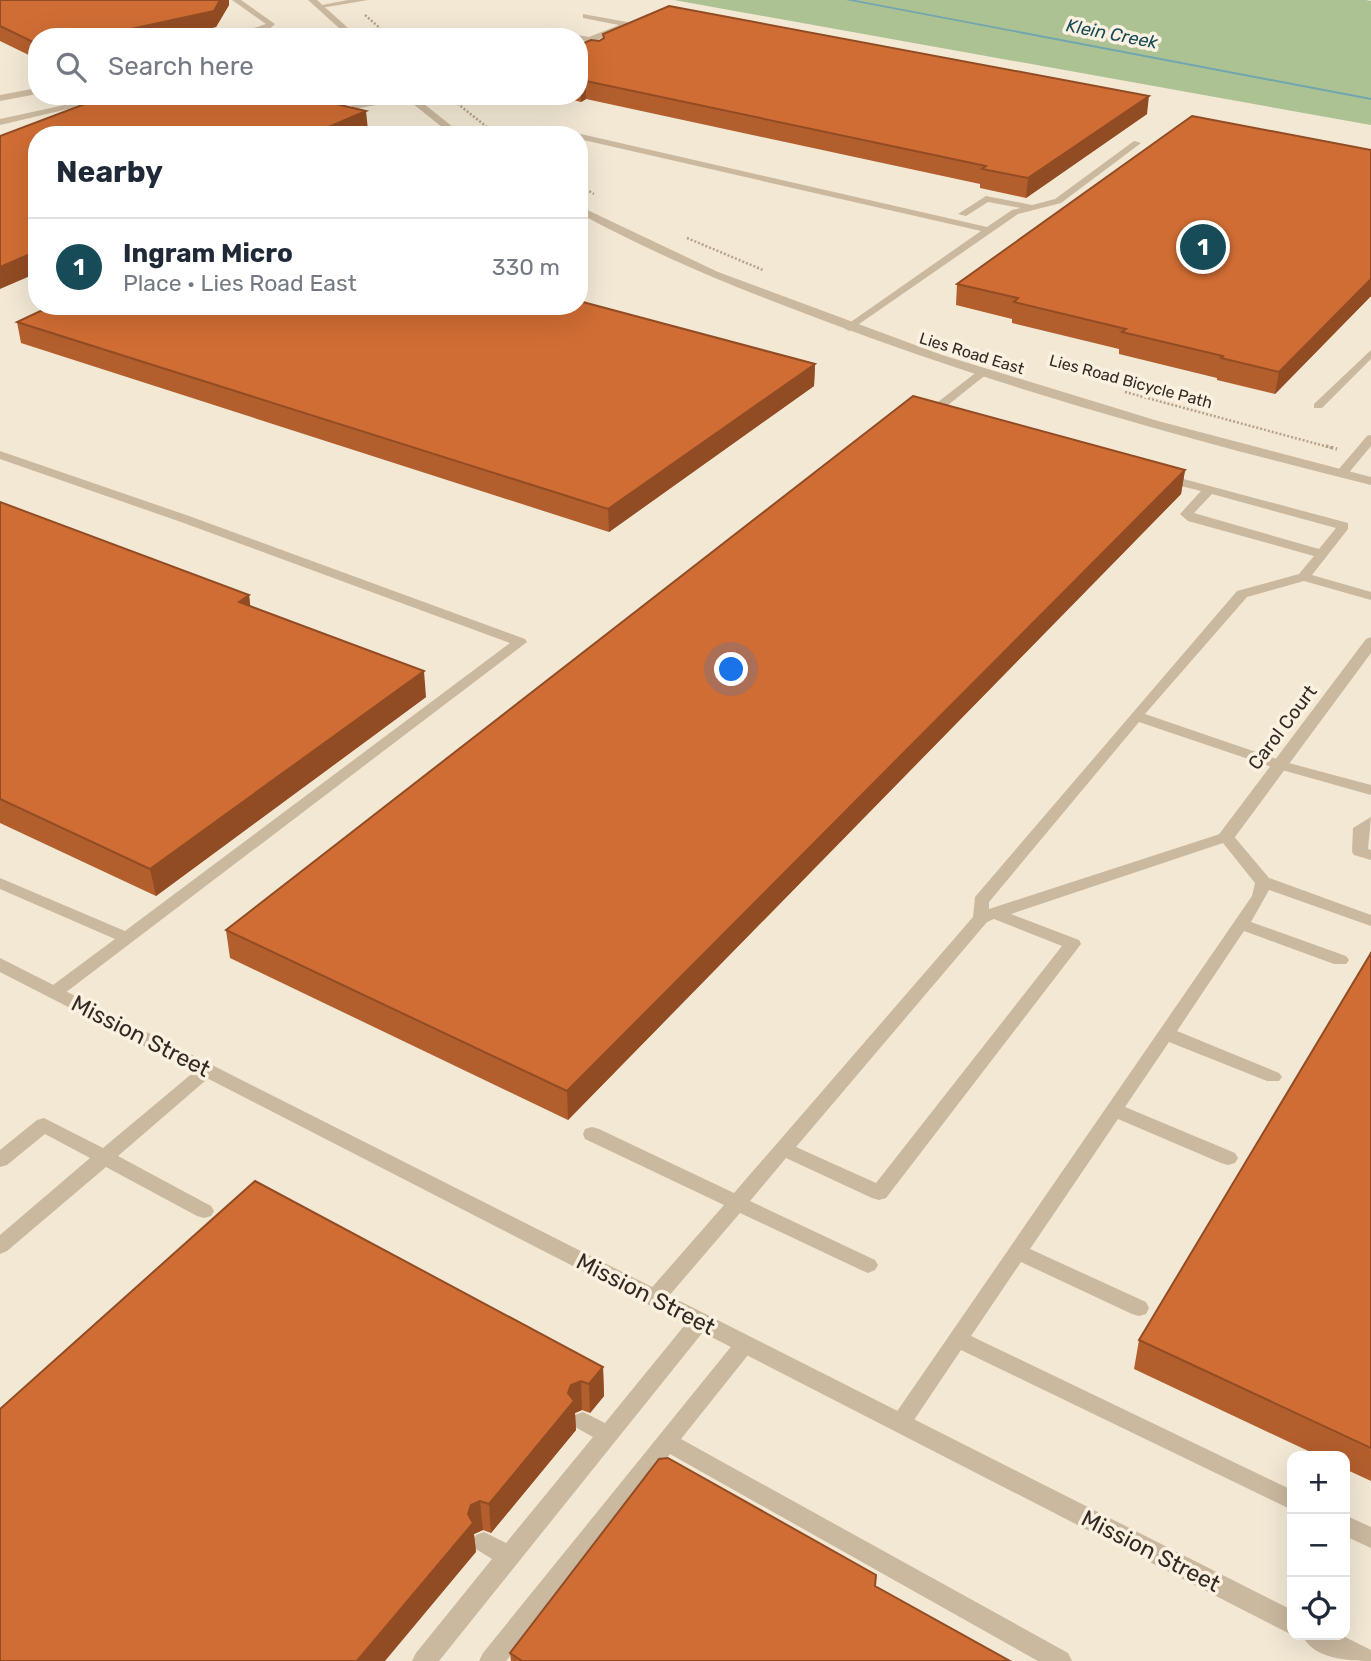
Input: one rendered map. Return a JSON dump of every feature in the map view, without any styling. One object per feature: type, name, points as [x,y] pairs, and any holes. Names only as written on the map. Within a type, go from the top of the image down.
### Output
[{"type":"street","points":[[312,0],[344,28]]},
{"type":"street","points":[[0,98],[28,93]]},
{"type":"street","points":[[419,105],[446,126]]},
{"type":"street","name":"Lies Road East","points":[[588,213],[696,266],[894,345],[1137,419],[1371,481]]},
{"type":"street","name":"Carol Court","points":[[1226,836],[1371,642]]},
{"type":"street","name":"Mission Street","points":[[0,964],[1287,1620]]},
{"type":"street","points":[[1325,1640],[1367,1661]]},
{"type":"lane","points":[[236,0],[271,24],[268,28]]},
{"type":"lane","points":[[321,6],[364,0]]},
{"type":"lane","points":[[586,16],[627,24],[588,40]]},
{"type":"lane","points":[[0,122],[77,105]]},
{"type":"lane","points":[[342,111],[361,105]]},
{"type":"lane","points":[[588,138],[988,230]]},
{"type":"lane","points":[[849,328],[1015,212],[1058,201],[1137,144]]},
{"type":"lane","points":[[963,215],[986,199],[1037,207]]},
{"type":"lane","points":[[1318,406],[1371,353]]},
{"type":"lane","points":[[960,422],[936,412],[982,373]]},
{"type":"lane","points":[[1342,474],[1371,439]]},
{"type":"lane","points":[[0,455],[185,519],[520,642],[55,992]]},
{"type":"lane","points":[[1156,475],[1344,526],[1304,577]]},
{"type":"lane","points":[[1209,489],[1186,514],[1192,519],[1322,554]]},
{"type":"lane","points":[[783,1149],[879,1193],[1073,944],[988,916],[981,901],[1242,594],[1304,577],[1371,596]]},
{"type":"lane","points":[[1136,716],[1280,765],[1371,790]]},
{"type":"lane","points":[[1371,822],[1361,828],[1360,852],[1371,855]]},
{"type":"lane","points":[[655,1298],[988,916],[1226,836],[1263,882],[1371,921]]},
{"type":"lane","points":[[900,1423],[1260,896],[1263,882]]},
{"type":"lane","points":[[0,883],[127,938]]},
{"type":"lane","points":[[1241,924],[1340,960]]},
{"type":"lane","points":[[1166,1034],[1273,1077]]},
{"type":"lane","points":[[0,1246],[207,1070]]},
{"type":"lane","points":[[1114,1110],[1228,1158]]},
{"type":"lane","points":[[0,1160],[44,1125],[204,1211]]},
{"type":"lane","points":[[592,1134],[867,1265]]},
{"type":"lane","points":[[1017,1252],[1139,1308]]},
{"type":"lane","points":[[424,1661],[700,1321]]},
{"type":"lane","points":[[958,1339],[1287,1498]]},
{"type":"lane","points":[[491,1661],[745,1344]]},
{"type":"lane","points":[[583,1422],[607,1435]]},
{"type":"lane","points":[[667,1442],[1060,1661]]},
{"type":"lane","points":[[1350,1528],[1371,1538]]},
{"type":"lane","points":[[484,1542],[508,1557]]},
{"type":"path","points":[[459,105],[486,126]]},
{"type":"path","points":[[588,190],[606,200]]},
{"type":"path","points":[[678,234],[773,274]]},
{"type":"path","name":"Lies Road Bicycle Path","points":[[1114,389],[1358,454]]},
{"type":"green space","points":[[674,0],[1366,0],[1371,1],[1371,125]]},
{"type":"building","points":[[0,0],[220,0],[214,11],[136,28],[28,28],[28,40],[0,26]]},
{"type":"building","points":[[669,6],[1149,96],[1028,178],[982,169],[986,166],[588,81],[588,41],[599,41],[604,38],[603,34]]},
{"type":"building","points":[[82,105],[340,105],[366,111],[331,126],[28,126],[28,255],[0,267],[0,136]]},
{"type":"building","points":[[1192,116],[1371,150],[1371,279],[1279,372],[1122,332],[1126,329],[1014,302],[1018,298],[957,284]]},
{"type":"building","points":[[588,303],[815,364],[608,509],[17,322],[32,315],[588,315]]},
{"type":"building","points":[[913,396],[1185,470],[567,1091],[226,930]]},
{"type":"building","points":[[0,502],[249,595],[239,602],[424,671],[150,869],[0,799]]},
{"type":"building","points":[[1371,953],[1371,1448],[1139,1340]]},
{"type":"building","points":[[255,1181],[603,1367],[589,1384],[581,1381],[571,1385],[568,1393],[574,1401],[489,1504],[480,1501],[471,1505],[468,1514],[473,1523],[357,1661],[0,1661],[0,1409]]},
{"type":"building","points":[[668,1458],[876,1575],[875,1586],[1010,1661],[522,1661],[510,1653],[659,1459]]},
{"type":"waterway","name":"Klein Creek","points":[[848,0],[1371,99]]},
{"type":"place","name":"Ingram Micro","points":[[1203,247]]}]
